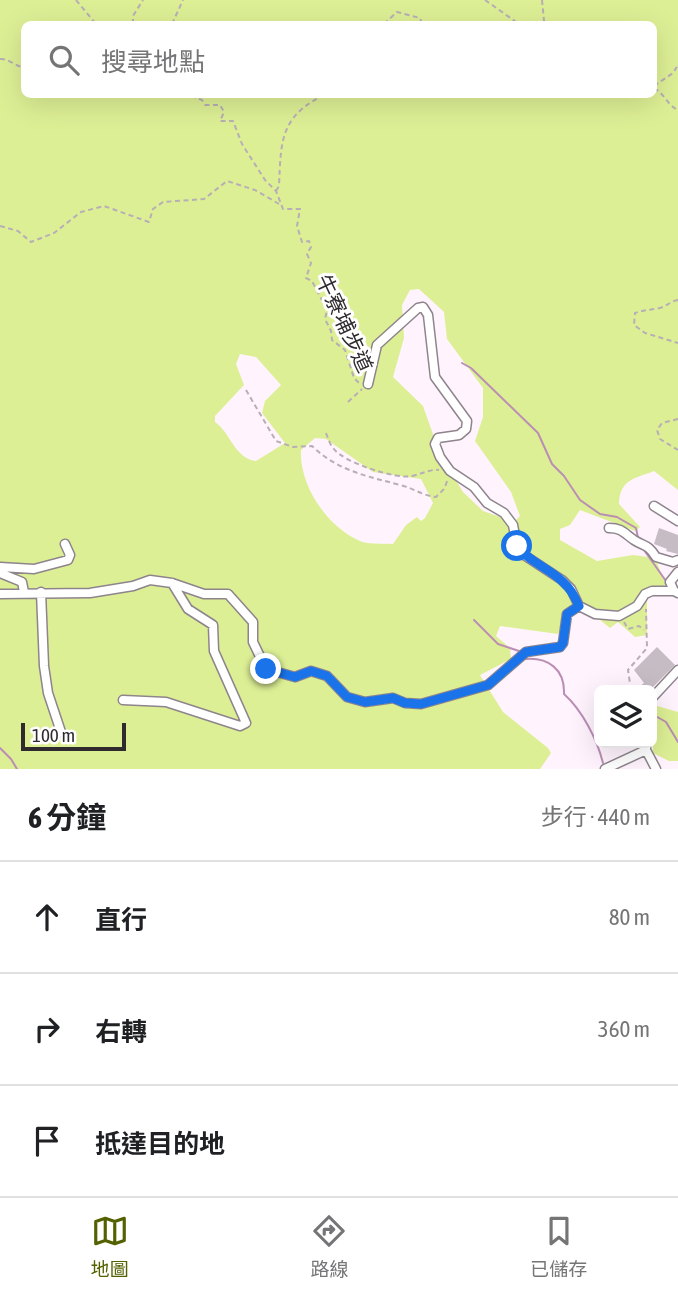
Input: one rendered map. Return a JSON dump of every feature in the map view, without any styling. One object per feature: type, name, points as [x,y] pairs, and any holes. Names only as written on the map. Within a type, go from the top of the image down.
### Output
[{"type":"street","points":[[368,384],[377,345],[418,308],[424,307],[428,315],[431,363],[435,377],[467,421],[466,429],[459,435],[438,438],[435,444],[440,457],[450,471],[474,486],[487,503],[504,513],[513,525],[517,546],[524,555],[562,580],[579,606],[595,614],[619,615],[637,606],[645,594],[652,591],[676,592]]},
{"type":"street","points":[[654,506],[678,521]]},
{"type":"street","points":[[609,528],[624,530],[634,540],[649,546],[656,557],[673,562],[678,560]]},
{"type":"street","points":[[0,570],[34,569],[68,560],[70,555],[65,544]]},
{"type":"street","points":[[0,570],[22,582],[24,592]]},
{"type":"street","points":[[676,592],[670,582],[678,572]]},
{"type":"street","points":[[0,594],[90,593],[133,586],[150,580],[172,583],[204,594],[228,593],[253,622],[253,642],[266,669],[295,677],[311,671],[327,676],[347,697],[365,702],[393,698],[405,703],[421,704],[488,685],[526,652],[560,647],[563,643],[567,614],[579,606]]},
{"type":"street","points":[[123,700],[166,702],[240,726],[246,723],[214,650],[213,625],[188,609],[172,583]]},
{"type":"street","points":[[41,592],[44,666],[48,693],[61,732]]},
{"type":"street","points":[[657,693],[678,670]]},
{"type":"street","points":[[605,769],[642,748]]},
{"type":"street","points":[[647,748],[656,769]]},
{"type":"path","points":[[76,0],[94,21]]},
{"type":"path","points":[[133,21],[133,16],[143,0]]},
{"type":"path","points":[[174,21],[183,0]]},
{"type":"path","points":[[485,0],[515,21]]},
{"type":"path","points":[[542,0],[544,21]]},
{"type":"path","points":[[387,21],[397,12],[420,18],[421,21]]},
{"type":"path","points":[[0,59],[21,67]]},
{"type":"path","points":[[657,85],[673,73],[678,65]]},
{"type":"path","points":[[657,90],[678,110]]},
{"type":"path","points":[[197,98],[205,105],[220,105],[224,112],[220,121],[233,121],[242,144],[265,180],[276,191],[280,204]]},
{"type":"path","points":[[276,191],[279,186],[280,150],[288,123],[306,104],[318,98]]},
{"type":"path","name":"牛寮埔步道","points":[[0,226],[18,230],[31,242],[54,233],[81,212],[104,206],[149,222],[153,209],[163,202],[204,199],[227,181],[255,190],[286,209],[300,209],[297,226],[302,242],[310,241],[311,247],[307,254],[310,263],[306,278],[312,281],[327,310],[325,319],[332,340],[348,355],[356,382],[368,384]]},
{"type":"path","points":[[282,215],[286,209]]},
{"type":"path","points":[[678,300],[663,307],[635,313],[634,325],[645,333],[678,343]]},
{"type":"path","points":[[348,402],[368,384]]},
{"type":"path","points":[[246,390],[276,441],[293,447],[313,446],[326,459],[360,476],[403,485],[421,495],[436,496],[444,489],[450,471],[431,469],[410,477],[377,471],[361,466],[334,450],[326,433]]},
{"type":"path","points":[[678,419],[662,423],[656,430],[660,439],[678,450]]},
{"type":"path","points":[[630,685],[628,670],[647,648],[645,594]]},
{"type":"path","points":[[619,615],[628,629],[639,626],[646,631]]},
{"type":"green space","points":[[0,0],[678,0],[678,490],[654,471],[634,478],[622,489],[619,504],[640,527],[635,531],[580,510],[570,525],[560,529],[560,540],[597,561],[633,555],[655,558],[666,585],[649,589],[647,635],[635,637],[618,622],[610,628],[579,603],[566,613],[558,634],[500,626],[496,636],[510,648],[511,659],[480,675],[503,712],[548,748],[551,753],[540,769],[0,769]],"holes":[[[419,289],[444,312],[447,339],[483,388],[483,417],[475,441],[511,492],[520,516],[514,522],[483,511],[463,492],[440,454],[423,406],[393,377],[404,338],[402,305],[410,290]],[[240,354],[256,357],[281,385],[265,401],[262,413],[285,443],[256,461],[243,455],[215,422],[215,416],[244,385],[236,364]],[[315,438],[326,439],[373,472],[421,479],[433,503],[425,518],[421,521],[417,517],[406,525],[393,544],[360,541],[348,535],[317,503],[305,477],[301,450]]]},
{"type":"green space","points":[[657,706],[678,712],[678,761],[669,761],[653,753],[653,748],[657,748]]},
{"type":"building","points":[[659,528],[678,535],[678,554],[654,544]]},
{"type":"building","points":[[657,647],[675,665],[655,685],[641,685],[644,683],[634,670]]},
{"type":"waterway","points":[[462,363],[471,368],[538,433],[552,464],[564,476],[580,500],[600,514],[617,517],[636,528],[638,538]]},
{"type":"waterway","points":[[644,550],[666,581]]},
{"type":"waterway","points":[[474,620],[498,644],[519,651]]},
{"type":"waterway","points":[[525,659],[541,660],[558,671],[564,685],[564,694],[588,726],[603,763]]},
{"type":"waterway","points":[[657,717],[666,722],[678,742]]},
{"type":"waterway","points":[[0,748],[17,769]]},
{"type":"route","points":[[266,669],[295,677],[311,671],[327,676],[347,697],[365,702],[393,698],[405,703],[421,704],[488,685],[526,652],[560,647],[563,643],[567,614],[579,606],[562,580],[524,555],[517,546]]}]
